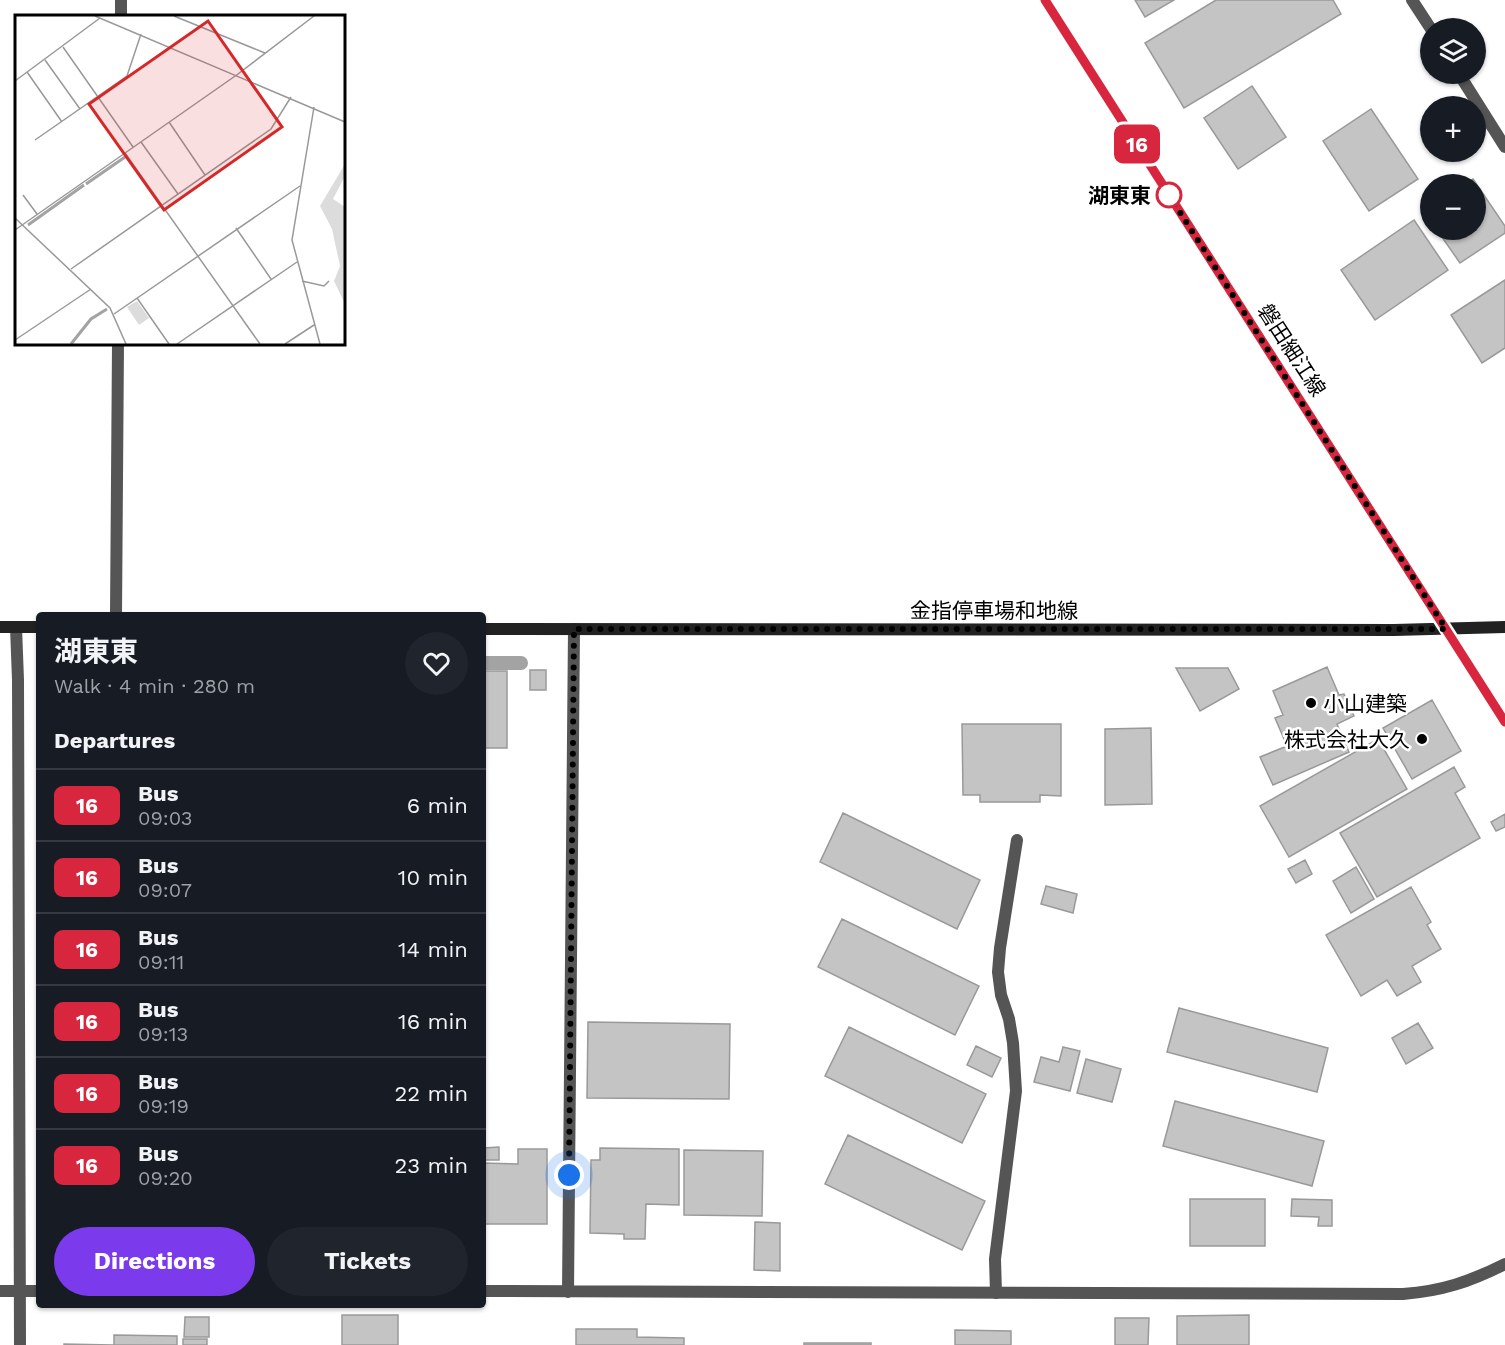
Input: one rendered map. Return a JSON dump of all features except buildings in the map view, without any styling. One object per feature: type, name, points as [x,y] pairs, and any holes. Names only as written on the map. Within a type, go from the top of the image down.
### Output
[{"type":"main road","name":"磐田細江線","points":[[1045,0],[1505,722]]},
{"type":"main road","points":[[0,627],[36,627]]},
{"type":"main road","name":"金指停車場和地線","points":[[486,629],[1446,629],[1505,627]]},
{"type":"street","points":[[1413,0],[1424,18]]},
{"type":"street","points":[[1465,84],[1505,147]]},
{"type":"street","points":[[116,612],[118,345]]},
{"type":"street","points":[[16,627],[20,1345]]},
{"type":"street","points":[[568,1292],[574,629]]},
{"type":"street","points":[[996,1293],[995,1258],[1016,1091],[1013,1043],[1009,1019],[1001,995],[998,972],[1017,840]]},
{"type":"street","points":[[486,1292],[1403,1294],[1429,1292],[1454,1286],[1505,1264]]},
{"type":"street","points":[[0,1291],[36,1291]]},
{"type":"waterway","points":[[486,663],[521,663]]},
{"type":"bus line","name":"16","points":[[1045,0],[1505,722]]},
{"type":"place","name":"湖東東","points":[[1169,195]]},
{"type":"place","name":"小山建築","points":[[1311,703]]},
{"type":"place","name":"株式会社大久","points":[[1422,739]]},
{"type":"route","points":[[569,1175],[574,629],[1446,629],[1169,195]]}]
